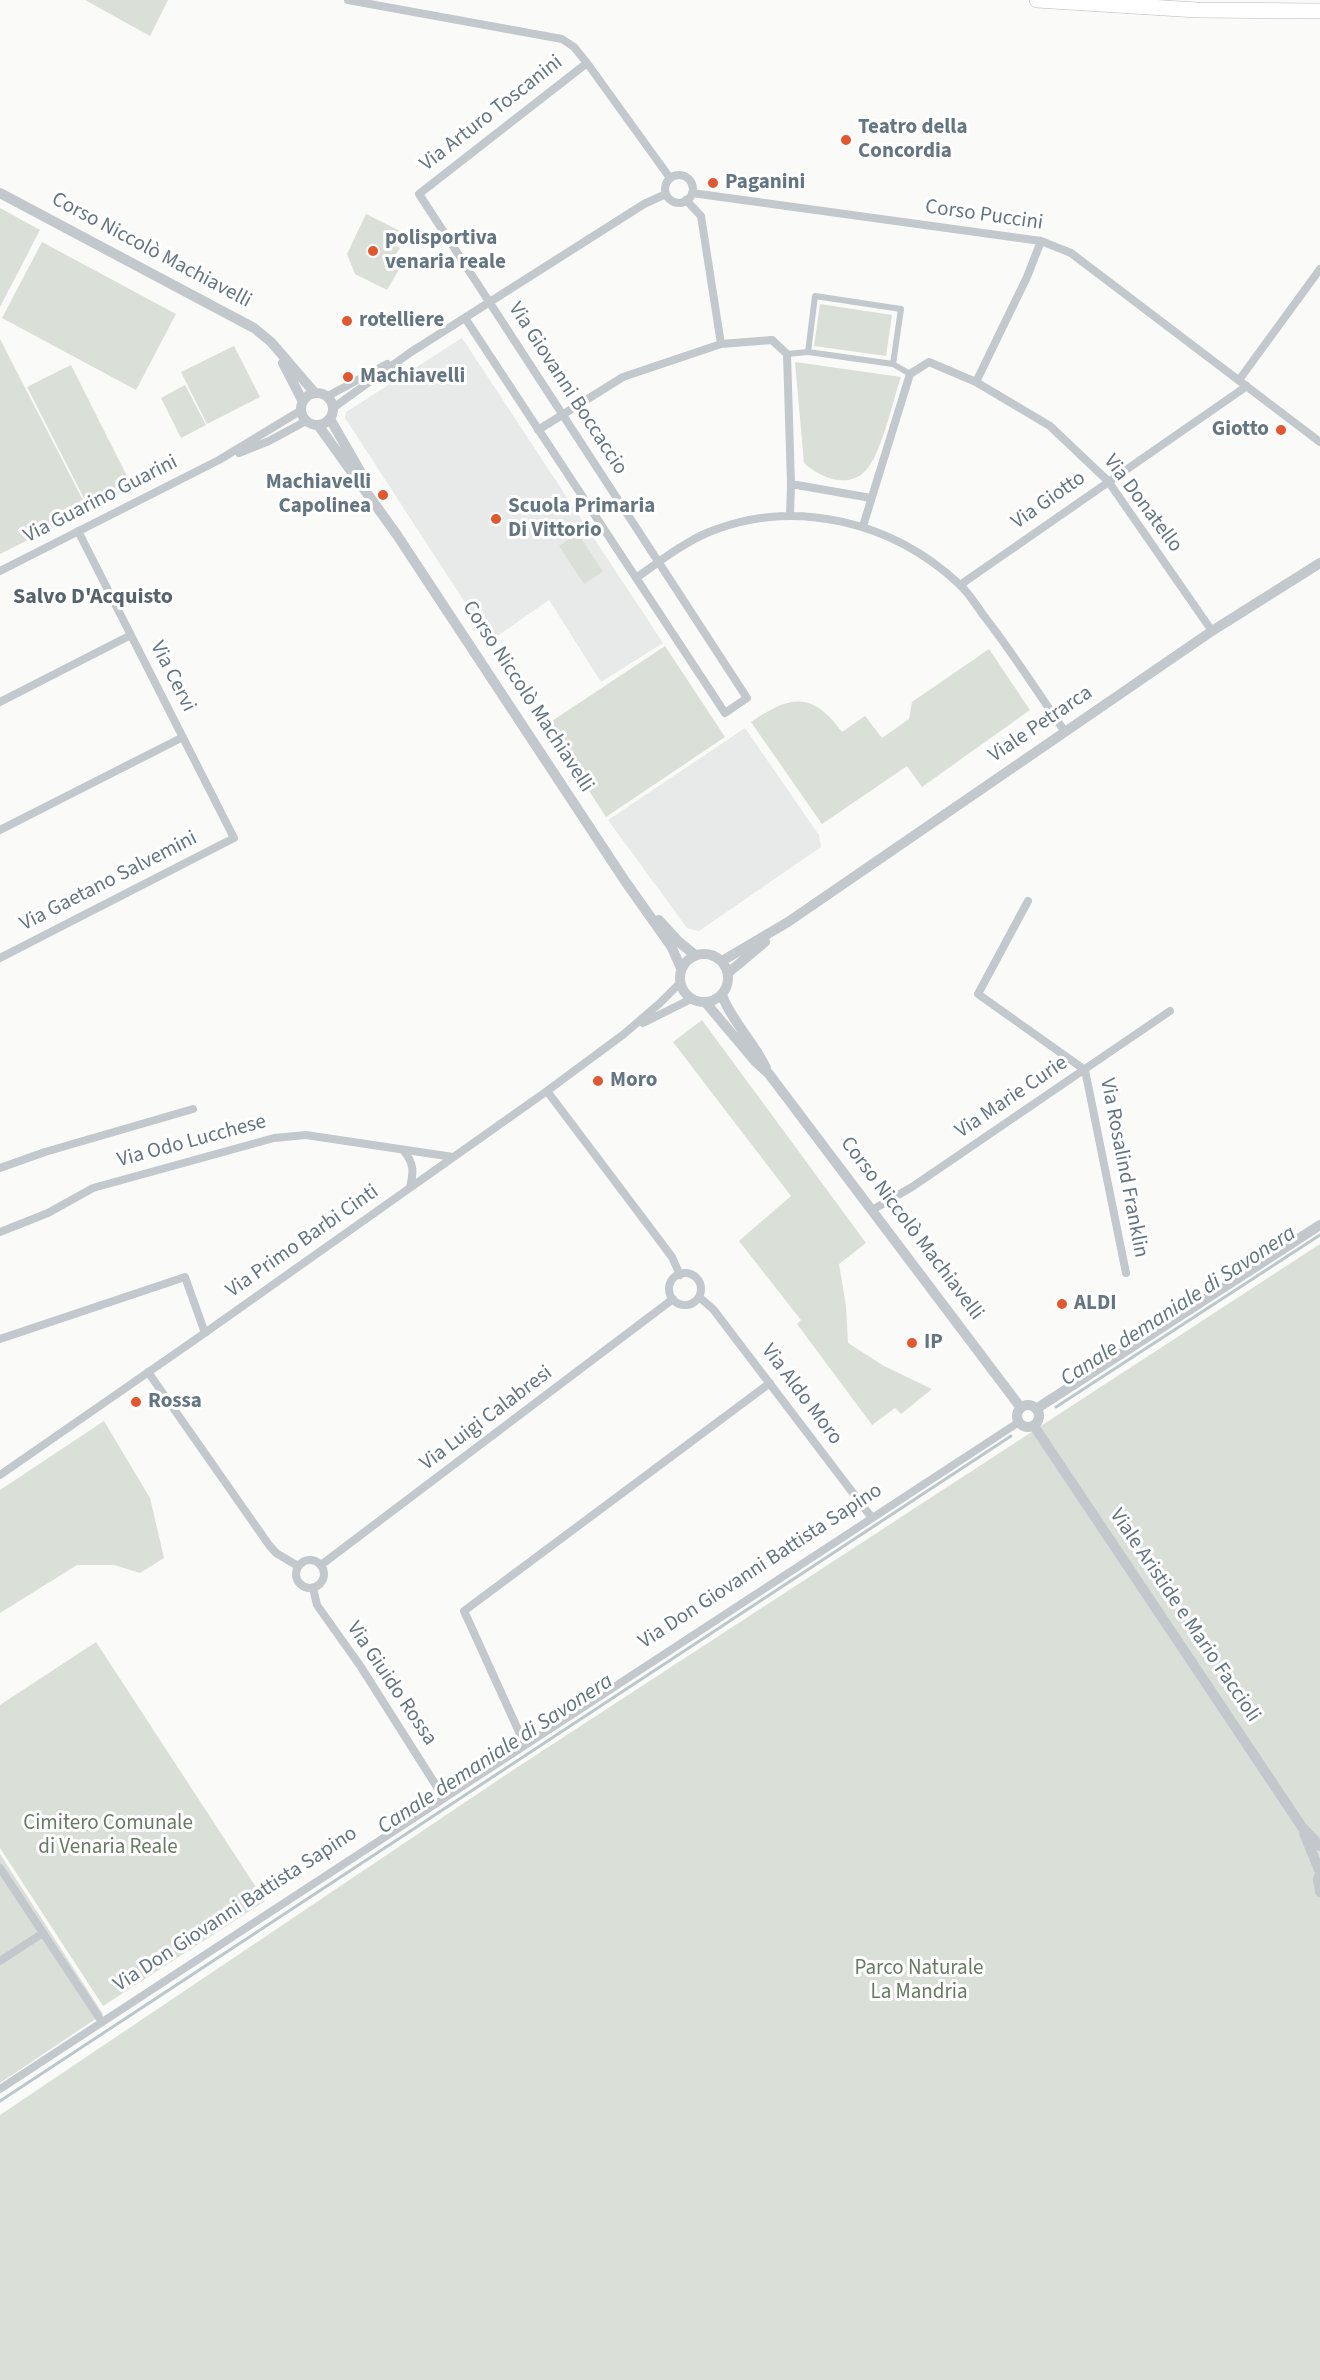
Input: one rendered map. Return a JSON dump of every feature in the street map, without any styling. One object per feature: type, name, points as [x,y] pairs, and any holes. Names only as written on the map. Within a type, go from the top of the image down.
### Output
[{"type":"highway","points":[[1037,0],[1197,10],[1320,11]]},
{"type":"street","points":[[348,0],[562,39],[574,47],[587,63],[670,178]]},
{"type":"street","name":"Via Arturo Toscanini","points":[[419,194],[587,63]]},
{"type":"street","points":[[689,197],[676,202],[672,200],[666,194],[665,187],[670,178],[681,175],[687,177],[692,186],[689,197],[701,216],[721,344]]},
{"type":"street","name":"Corso Niccolò Machiavelli","points":[[0,193],[254,328],[271,342],[314,392]]},
{"type":"street","name":"Via Giovanni Boccaccio","points":[[419,194],[747,698],[725,713],[465,318]]},
{"type":"street","points":[[333,408],[411,352],[644,204],[666,194]]},
{"type":"street","name":"Corso Puccini","points":[[689,197],[1041,241],[1057,246],[1071,253],[1319,440]]},
{"type":"street","points":[[976,382],[1027,277],[1041,241]]},
{"type":"street","points":[[1239,380],[1320,269]]},
{"type":"street","points":[[808,352],[816,296],[901,309],[893,364]]},
{"type":"street","points":[[538,430],[623,377],[721,344],[772,340],[787,354],[790,516]]},
{"type":"street","name":"Corso Niccolò Machiavelli","points":[[278,352],[301,405]]},
{"type":"street","points":[[328,396],[411,352]]},
{"type":"street","points":[[787,354],[808,352],[893,364],[910,374],[863,526]]},
{"type":"street","name":"Via Donatello","points":[[910,374],[929,362],[976,382],[1050,426],[1108,481],[1212,631]]},
{"type":"street","name":"Via Giotto","points":[[960,585],[1247,386]]},
{"type":"street","points":[[314,392],[328,396],[333,408],[330,419],[318,425],[306,422],[301,405],[314,392]]},
{"type":"street","name":"Via Guarino Guarini","points":[[219,460],[301,405]]},
{"type":"street","name":"Corso Niccolò Machiavelli","points":[[330,419],[397,536]]},
{"type":"street","name":"Via Guarino Guarini","points":[[0,571],[219,460],[269,441],[306,422]]},
{"type":"street","name":"Corso Niccolò Machiavelli","points":[[318,425],[397,536],[670,946],[681,968]]},
{"type":"street","points":[[791,484],[872,498]]},
{"type":"street","points":[[636,578],[709,532],[761,518],[790,516],[828,519],[863,526],[897,539],[926,557],[960,585],[996,631],[1065,732]]},
{"type":"street","name":"Via Cervi","points":[[78,531],[234,838]]},
{"type":"street","name":"Viale Petrarca","points":[[722,962],[788,922],[1212,631],[1319,563]]},
{"type":"street","points":[[0,702],[131,635]]},
{"type":"street","points":[[0,830],[183,737]]},
{"type":"street","name":"Via Gaetano Salvemini","points":[[0,958],[234,838]]},
{"type":"street","name":"Corso Niccolò Machiavelli","points":[[624,880],[679,942],[695,955]]},
{"type":"street","points":[[1028,901],[978,994],[1086,1070]]},
{"type":"street","name":"Viale Petrarca","points":[[728,973],[788,922]]},
{"type":"street","points":[[710,954],[722,962],[728,973],[727,986],[722,994],[706,1002],[691,999],[685,994],[680,983],[681,968],[695,955],[710,954]]},
{"type":"street","name":"Via Primo Barbi Cinti","points":[[0,1475],[547,1091],[624,1034],[680,983]]},
{"type":"street","name":"Corso Niccolò Machiavelli","points":[[722,994],[733,1019],[761,1056],[769,1074]]},
{"type":"street","name":"Via Primo Barbi Cinti","points":[[624,1034],[666,1010],[691,999]]},
{"type":"street","name":"Corso Niccolò Machiavelli","points":[[706,1002],[754,1061],[769,1074],[1021,1408]]},
{"type":"street","name":"Via Marie Curie","points":[[872,1210],[912,1187],[1170,1011]]},
{"type":"street","name":"Via Rosalind Franklin","points":[[1086,1070],[1126,1273]]},
{"type":"street","points":[[547,1091],[672,1257],[680,1275]]},
{"type":"street","points":[[0,1168],[45,1152],[193,1109]]},
{"type":"street","name":"Via Odo Lucchese","points":[[0,1232],[48,1213],[93,1188],[274,1138],[306,1135],[453,1157]]},
{"type":"street","points":[[403,1150],[412,1160],[414,1171],[410,1187]]},
{"type":"street","points":[[1036,1409],[1320,1225]]},
{"type":"street","points":[[689,1274],[697,1279],[701,1288],[699,1297],[686,1305],[673,1299],[670,1285],[680,1275],[689,1274]]},
{"type":"street","points":[[0,1339],[185,1277],[205,1333]]},
{"type":"street","name":"Via Aldo Moro","points":[[699,1297],[713,1309],[872,1518]]},
{"type":"street","name":"Via Luigi Calabresi","points":[[321,1565],[673,1299]]},
{"type":"street","points":[[148,1372],[269,1545],[276,1553],[298,1566]]},
{"type":"street","points":[[525,1745],[464,1611],[770,1383]]},
{"type":"street","points":[[1027,1406],[1036,1409],[1039,1420],[1034,1426],[1027,1428],[1018,1422],[1017,1416],[1021,1408],[1027,1406]]},
{"type":"street","name":"Via Don Giovanni Battista Sapino","points":[[0,2090],[1018,1422]]},
{"type":"street","name":"Viale Aristide e Mario Faccioli","points":[[1034,1426],[1302,1827],[1320,1846]]},
{"type":"street","points":[[309,1560],[321,1565],[324,1574],[321,1584],[313,1588],[304,1587],[297,1580],[298,1566],[309,1560]]},
{"type":"street","name":"Via Giuido Rossa","points":[[313,1588],[317,1605],[361,1666],[444,1798]]},
{"type":"street","name":"Viale Aristide e Mario Faccioli","points":[[1302,1827],[1320,1873]]},
{"type":"street","points":[[0,1868],[102,2022]]},
{"type":"street","points":[[1320,1873],[1318,1880],[1320,1892]]},
{"type":"street","points":[[0,1961],[43,1933]]},
{"type":"shaded area","name":"Scuola Primaria Di Vittorio","points":[[462,338],[663,643],[601,682],[549,600],[490,641],[345,418],[346,412]]},
{"type":"shaded area","points":[[745,728],[819,835],[821,847],[699,931],[687,928],[608,820]]},
{"type":"green space","points":[[85,0],[168,0],[150,36]]},
{"type":"green space","points":[[0,208],[40,230],[0,307]]},
{"type":"green space","name":"polisportiva venaria reale","points":[[366,214],[400,231],[394,245],[400,248],[396,254],[404,261],[387,290],[355,274],[347,254]]},
{"type":"green space","points":[[42,242],[176,314],[136,390],[2,318]]},
{"type":"green space","points":[[820,304],[892,315],[886,356],[814,346]]},
{"type":"green space","points":[[0,339],[88,510],[0,554]]},
{"type":"green space","points":[[234,346],[260,397],[207,424],[181,372]]},
{"type":"green space","points":[[795,362],[901,377],[878,451],[867,469],[860,475],[852,479],[835,480],[818,473],[804,463]]},
{"type":"green space","points":[[71,365],[132,486],[89,508],[27,387]]},
{"type":"green space","points":[[185,385],[206,425],[181,438],[161,398]]},
{"type":"green space","points":[[578,533],[603,572],[584,584],[559,546]]},
{"type":"green space","points":[[665,646],[725,737],[606,817],[546,725]]},
{"type":"green space","points":[[989,649],[1030,710],[922,787],[907,766],[822,824],[751,722],[777,706],[789,702],[800,702],[821,709],[842,732],[865,716],[882,738],[909,719],[912,702]]},
{"type":"green space","points":[[702,1020],[866,1243],[839,1264],[846,1306],[848,1343],[884,1366],[932,1389],[901,1414],[895,1408],[872,1425],[797,1324],[801,1320],[739,1241],[791,1196],[673,1042]]},
{"type":"green space","name":"Parco Naturale La Mandria","points":[[1320,1244],[1320,2380],[0,2380],[0,2115],[510,1772]]},
{"type":"green space","points":[[104,1421],[150,1498],[164,1558],[140,1573],[114,1565],[77,1565],[0,1613],[0,1490]]},
{"type":"green space","name":"Cimitero Comunale di Venaria Reale","points":[[96,1642],[265,1901],[103,2006],[0,1848],[0,1705]]},
{"type":"green space","points":[[0,1854],[103,2014],[0,2083]]},
{"type":"waterway","name":"Canale demaniale di Savonera","points":[[1056,1407],[1320,1235]]},
{"type":"waterway","name":"Canale demaniale di Savonera","points":[[0,2101],[1011,1436]]},
{"type":"place","name":"Teatro della Concordia","points":[[846,140]]},
{"type":"place","name":"Paganini","points":[[713,183]]},
{"type":"place","name":"polisportiva venaria reale","points":[[373,251]]},
{"type":"place","name":"rotelliere","points":[[347,321]]},
{"type":"place","name":"Machiavelli","points":[[348,377]]},
{"type":"place","name":"Giotto","points":[[1281,430]]},
{"type":"place","name":"Machiavelli Capolinea","points":[[383,495]]},
{"type":"place","name":"Scuola Primaria Di Vittorio","points":[[496,519]]},
{"type":"place","name":"Moro","points":[[598,1081]]},
{"type":"place","name":"ALDI","points":[[1062,1304]]},
{"type":"place","name":"IP","points":[[912,1343]]},
{"type":"place","name":"Rossa","points":[[136,1402]]},
{"type":"district","name":"Salvo D'Acquisto","points":[[93,598]]}]
